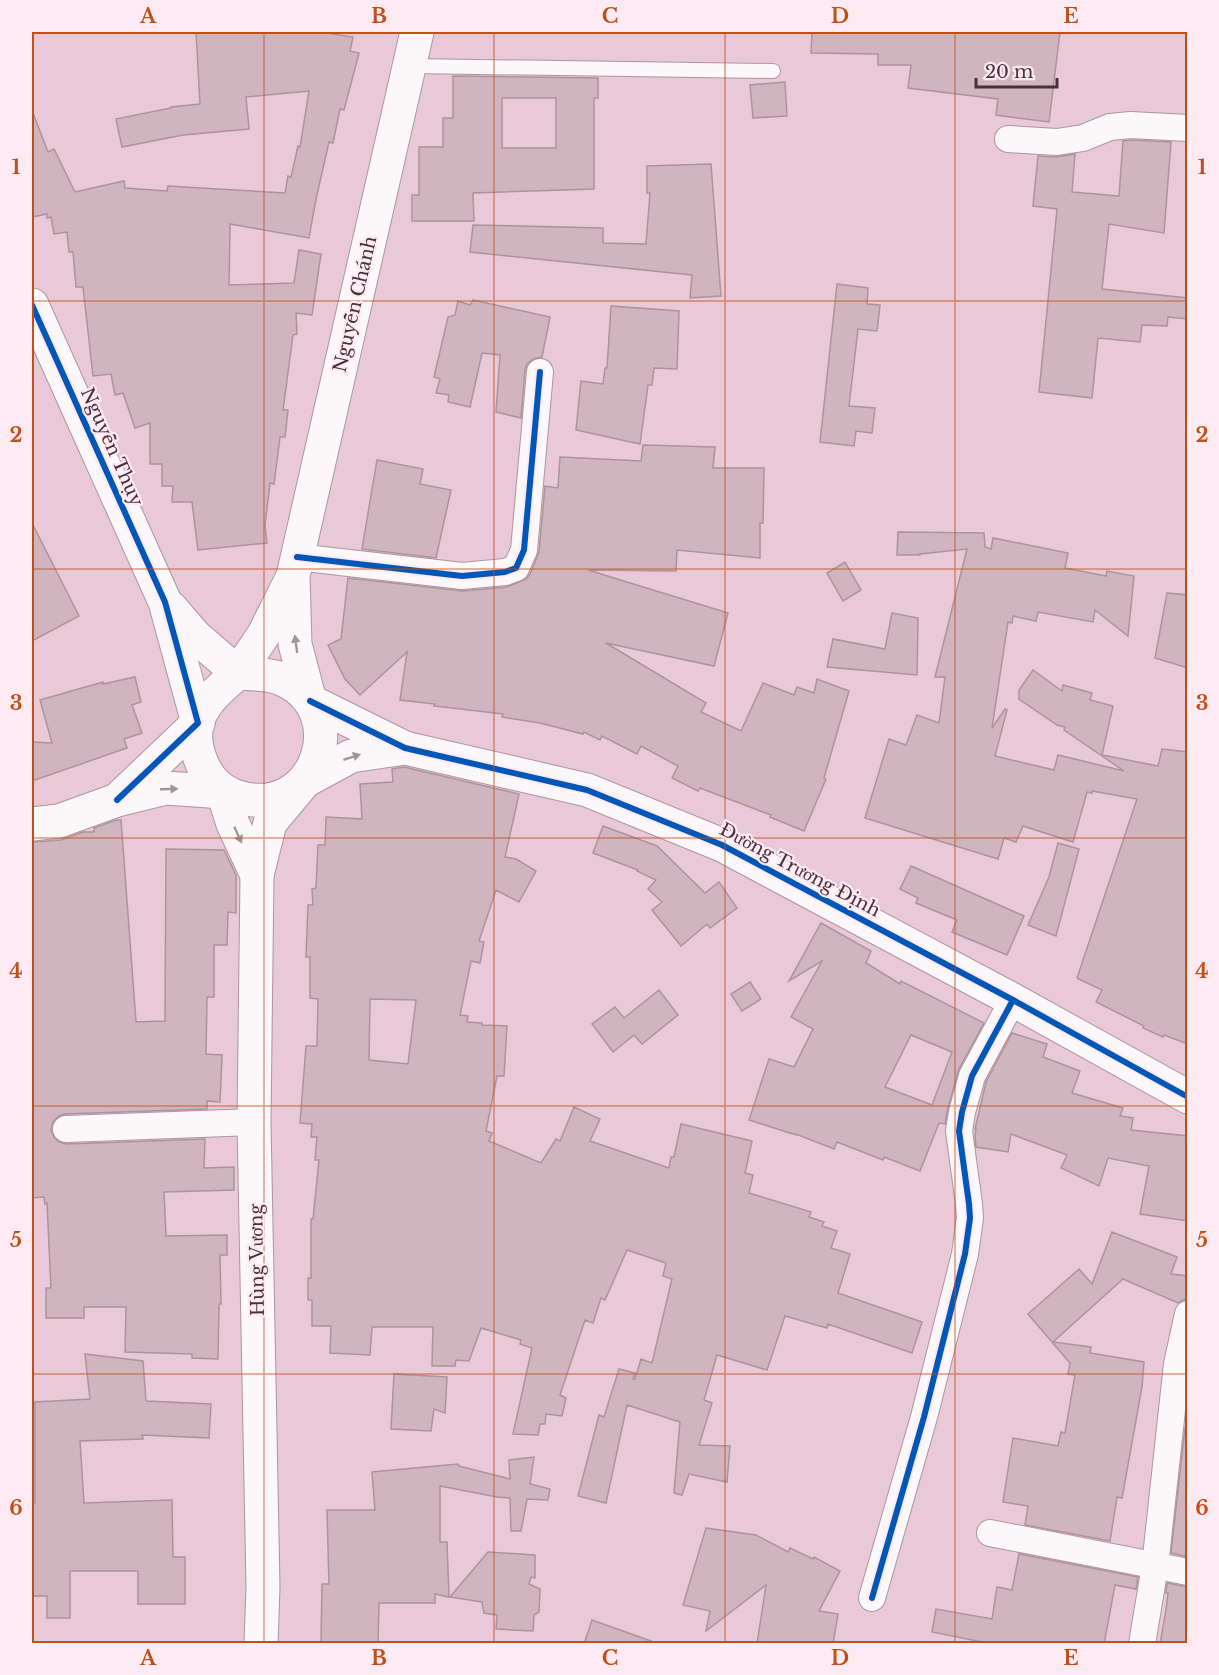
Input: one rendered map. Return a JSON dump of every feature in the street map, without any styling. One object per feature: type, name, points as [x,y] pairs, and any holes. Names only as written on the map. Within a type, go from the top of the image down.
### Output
[{"type":"main road","name":"Nguyễn Chánh","points":[[295,566],[417,32]]},
{"type":"main road","name":"Nguyễn Thụy","points":[[32,305],[165,602]]},
{"type":"main road","points":[[257,875],[233,824],[223,792],[210,778],[200,761],[196,742],[198,723],[206,704],[238,673],[264,634],[295,566]]},
{"type":"main road","points":[[257,875],[270,823],[305,781],[316,762],[321,742],[319,721],[310,701],[295,644],[295,566]]},
{"type":"main road","points":[[165,602],[195,636],[238,673],[278,678],[297,687],[310,701]]},
{"type":"main road","points":[[165,602],[198,723]]},
{"type":"main road","name":"Đường Trương Định","points":[[310,701],[405,748],[587,790],[722,845],[1013,1000],[1188,1097]]},
{"type":"main road","points":[[117,800],[198,723]]},
{"type":"main road","name":"Đường Trương Định","points":[[305,781],[351,756],[405,748]]},
{"type":"main road","points":[[32,824],[59,821],[117,800],[166,788],[223,792],[244,799],[267,800],[288,794],[305,781]]},
{"type":"main road","name":"Hùng Vương","points":[[257,875],[254,1122],[263,1587],[261,1644]]},
{"type":"street","points":[[1008,139],[1057,142],[1083,138],[1110,127],[1131,125],[1188,128]]},
{"type":"street","points":[[295,566],[462,576],[505,572],[516,568],[524,550],[540,372]]},
{"type":"street","points":[[872,1598],[924,1417],[965,1254],[970,1218],[958,1131],[962,1112],[972,1076],[1013,1000]]},
{"type":"street","points":[[66,1129],[254,1122]]},
{"type":"street","points":[[1142,1644],[1155,1566],[1177,1364],[1188,1314]]},
{"type":"street","points":[[990,1533],[1188,1572]]},
{"type":"lane","points":[[410,66],[773,71]]},
{"type":"building","points":[[196,32],[320,32],[353,37],[350,51],[359,53],[344,110],[340,109],[333,143],[329,142],[309,238],[230,224],[229,285],[294,283],[299,250],[321,254],[312,315],[296,313],[297,334],[293,335],[283,410],[288,410],[285,437],[280,437],[274,484],[270,483],[265,525],[267,543],[198,550],[192,502],[172,502],[173,486],[162,486],[162,464],[150,464],[150,423],[135,428],[123,393],[115,395],[111,374],[93,376],[83,287],[76,287],[73,252],[69,252],[67,232],[54,234],[51,217],[47,218],[47,214],[32,217],[33,113],[48,152],[54,149],[75,192],[124,181],[125,188],[167,191],[168,186],[285,193],[288,176],[291,177],[298,146],[300,147],[309,91],[246,97],[249,129],[183,135],[122,147],[116,119],[171,107],[200,104]]},
{"type":"building","points":[[812,32],[1060,32],[1049,122],[996,115],[998,99],[908,88],[911,65],[878,65],[878,54],[811,53]]},
{"type":"building","points":[[453,76],[598,78],[598,98],[594,98],[594,189],[473,193],[474,221],[412,221],[412,195],[419,195],[419,147],[443,147],[443,118],[453,118]],"holes":[[[502,98],[556,98],[556,148],[502,148]]]},
{"type":"building","points":[[785,82],[787,116],[753,118],[750,85]]},
{"type":"building","points":[[1123,141],[1171,142],[1164,233],[1109,224],[1102,289],[1188,298],[1188,319],[1168,317],[1167,326],[1142,325],[1140,342],[1098,338],[1092,398],[1039,392],[1057,209],[1033,206],[1038,156],[1056,157],[1075,154],[1072,192],[1119,196]]},
{"type":"building","points":[[711,164],[721,296],[690,298],[692,275],[470,252],[473,225],[603,228],[603,243],[646,244],[650,193],[647,193],[647,166]]},
{"type":"building","points":[[837,284],[868,288],[867,304],[880,305],[877,331],[858,329],[849,406],[875,408],[872,433],[856,431],[854,446],[820,442]]},
{"type":"building","points":[[473,300],[550,317],[542,357],[533,359],[527,364],[525,370],[521,418],[496,412],[500,355],[482,353],[470,407],[448,402],[449,395],[436,393],[440,379],[434,377],[448,317],[455,315],[458,301],[470,305]]},
{"type":"building","points":[[611,306],[679,311],[677,369],[654,368],[652,385],[648,385],[640,444],[576,430],[581,381],[603,384],[605,368],[607,368]]},
{"type":"building","points":[[643,445],[715,447],[713,468],[764,468],[760,558],[677,550],[676,571],[588,570],[728,613],[714,666],[606,643],[706,703],[701,712],[741,731],[763,683],[794,695],[797,687],[814,693],[817,679],[849,691],[824,778],[826,779],[804,831],[770,817],[771,815],[700,788],[698,791],[672,778],[678,766],[641,746],[637,754],[602,736],[600,740],[584,732],[583,734],[540,723],[502,717],[503,714],[400,700],[407,652],[360,695],[345,679],[328,645],[341,639],[348,578],[463,591],[507,587],[526,579],[539,552],[545,486],[558,488],[560,457],[641,461]]},
{"type":"building","points":[[377,460],[423,469],[420,484],[451,490],[436,558],[362,549]]},
{"type":"building","points":[[32,523],[79,616],[32,641]]},
{"type":"building","points":[[898,532],[984,533],[985,547],[991,549],[993,538],[1068,553],[1065,568],[1106,576],[1107,571],[1134,576],[1128,636],[1095,610],[1093,622],[1038,612],[1036,621],[1013,616],[1012,623],[1008,622],[992,728],[1005,709],[1007,710],[995,756],[1054,770],[1058,755],[1124,771],[1064,730],[1065,727],[1057,725],[1019,699],[1019,690],[1033,670],[1062,691],[1063,685],[1092,693],[1090,700],[1113,706],[1102,755],[1158,766],[1162,749],[1188,752],[1188,1044],[1143,1028],[1144,1026],[1096,1002],[1102,990],[1077,978],[1137,799],[1087,792],[1073,842],[1023,826],[1016,842],[1004,838],[998,859],[865,818],[889,739],[906,745],[917,715],[939,723],[945,677],[935,677],[967,549],[920,555],[897,555]]},
{"type":"building","points":[[845,562],[861,590],[843,601],[827,573]]},
{"type":"building","points":[[1167,593],[1188,595],[1188,668],[1155,658]]},
{"type":"building","points":[[892,613],[918,618],[917,675],[827,667],[833,639],[885,649]]},
{"type":"building","points":[[135,677],[141,702],[132,705],[142,733],[124,739],[127,748],[32,781],[32,742],[52,743],[40,700],[103,682],[103,684]]},
{"type":"building","points":[[404,767],[519,794],[505,857],[516,859],[536,871],[519,902],[496,890],[479,941],[484,942],[480,963],[471,961],[460,1015],[468,1016],[467,1022],[507,1026],[504,1076],[497,1076],[486,1131],[492,1133],[489,1141],[541,1163],[556,1139],[560,1141],[574,1107],[600,1119],[590,1141],[669,1168],[671,1157],[674,1157],[681,1124],[752,1141],[745,1173],[753,1175],[749,1193],[811,1212],[809,1217],[824,1222],[822,1226],[837,1231],[831,1248],[850,1254],[838,1293],[922,1322],[912,1353],[828,1324],[827,1328],[785,1316],[767,1370],[717,1355],[704,1400],[712,1403],[699,1445],[730,1446],[727,1482],[689,1474],[682,1495],[674,1493],[680,1422],[627,1405],[606,1503],[578,1496],[599,1415],[604,1417],[619,1369],[635,1373],[633,1379],[635,1379],[641,1359],[652,1363],[672,1279],[663,1276],[666,1263],[627,1250],[605,1300],[601,1298],[593,1323],[585,1320],[560,1395],[566,1398],[562,1416],[546,1414],[545,1424],[540,1424],[538,1435],[513,1434],[532,1348],[520,1344],[521,1340],[481,1328],[469,1361],[456,1360],[455,1366],[432,1366],[433,1327],[372,1327],[370,1355],[330,1353],[331,1326],[312,1326],[312,1300],[308,1300],[308,1278],[311,1278],[311,1219],[313,1219],[319,1160],[315,1160],[317,1137],[311,1137],[312,1124],[300,1123],[306,1046],[317,1046],[318,999],[310,998],[310,957],[306,957],[308,905],[313,905],[312,889],[316,888],[318,845],[325,845],[326,817],[362,819],[360,784],[393,782],[392,769]],"holes":[[[370,999],[416,1000],[408,1064],[369,1060]]]},
{"type":"building","points":[[121,820],[136,1022],[165,1021],[166,849],[224,850],[236,875],[236,913],[228,912],[227,945],[214,945],[214,997],[207,997],[206,1054],[222,1055],[220,1102],[207,1101],[207,1109],[65,1114],[53,1122],[51,1130],[59,1142],[67,1144],[205,1139],[204,1168],[234,1167],[234,1190],[164,1192],[166,1236],[227,1235],[227,1255],[220,1255],[221,1304],[219,1304],[218,1359],[192,1358],[192,1354],[125,1352],[126,1307],[84,1307],[84,1318],[46,1318],[46,1288],[51,1288],[47,1203],[45,1204],[44,1197],[32,1198],[32,842],[61,840],[83,832],[94,832],[94,828]]},
{"type":"building","points":[[603,826],[657,846],[705,893],[719,882],[737,908],[710,928],[707,924],[681,946],[652,910],[662,902],[648,889],[656,880],[638,870],[593,853]]},
{"type":"building","points":[[1058,843],[1079,849],[1056,936],[1028,925],[1049,877]]},
{"type":"building","points":[[911,866],[1024,916],[1007,955],[952,932],[957,920],[916,903],[918,898],[900,889]]},
{"type":"building","points":[[821,923],[871,951],[866,963],[900,984],[901,981],[984,1023],[959,1069],[945,1124],[939,1123],[920,1171],[884,1157],[883,1160],[837,1142],[834,1149],[796,1134],[749,1120],[769,1059],[794,1067],[813,1029],[791,1017],[822,961],[789,981]],"holes":[[[911,1035],[952,1052],[932,1105],[885,1087]]]},
{"type":"building","points":[[750,982],[761,999],[742,1011],[731,994]]},
{"type":"building","points":[[659,990],[678,1015],[642,1044],[634,1035],[613,1052],[592,1024],[615,1007],[624,1018]]},
{"type":"building","points":[[1012,1033],[1047,1044],[1043,1057],[1080,1071],[1072,1093],[1123,1108],[1120,1116],[1133,1118],[1131,1130],[1188,1136],[1188,1221],[1140,1214],[1149,1166],[1108,1158],[1099,1186],[1061,1168],[1067,1155],[1011,1134],[1008,1152],[976,1147],[975,1129],[986,1082]]},
{"type":"building","points":[[1112,1232],[1177,1257],[1171,1274],[1188,1276],[1188,1299],[1178,1303],[1123,1279],[1053,1342],[1091,1347],[1090,1353],[1144,1362],[1142,1387],[1122,1498],[1117,1497],[1110,1541],[1025,1525],[1028,1506],[1003,1502],[1013,1438],[1058,1446],[1061,1432],[1065,1433],[1075,1375],[1068,1374],[1070,1363],[1028,1314],[1079,1269],[1092,1284]]},
{"type":"building","points":[[85,1354],[143,1361],[146,1401],[211,1404],[209,1438],[142,1435],[143,1439],[80,1441],[84,1503],[172,1500],[173,1557],[185,1557],[185,1604],[138,1604],[138,1571],[70,1571],[70,1618],[47,1618],[47,1596],[32,1596],[35,1402],[90,1399]]},
{"type":"building","points":[[394,1374],[447,1377],[445,1413],[434,1409],[431,1431],[391,1429]]},
{"type":"building","points":[[1185,1428],[1188,1428],[1188,1557],[1171,1553]]},
{"type":"building","points":[[534,1457],[530,1484],[550,1489],[548,1500],[527,1499],[521,1531],[511,1531],[510,1498],[440,1486],[440,1542],[447,1542],[449,1597],[435,1594],[435,1603],[379,1603],[378,1643],[321,1643],[322,1584],[329,1584],[327,1510],[375,1510],[372,1472],[458,1464],[510,1479],[509,1460]]},
{"type":"building","points":[[706,1528],[756,1535],[788,1552],[790,1548],[813,1559],[814,1557],[840,1571],[819,1611],[838,1614],[833,1644],[757,1644],[766,1585],[706,1631],[710,1611],[683,1605]]},
{"type":"building","points":[[488,1552],[535,1555],[535,1578],[531,1577],[529,1584],[540,1589],[539,1612],[534,1615],[533,1631],[496,1629],[497,1615],[484,1613],[482,1602],[450,1597]]},
{"type":"building","points":[[1019,1554],[1138,1577],[1136,1589],[1115,1585],[1104,1644],[992,1644],[932,1632],[936,1609],[992,1619],[997,1587],[1012,1590]]},
{"type":"building","points":[[1167,1583],[1188,1587],[1188,1644],[1160,1644],[1168,1593],[1166,1593]]},
{"type":"building","points":[[592,1620],[651,1641],[650,1644],[584,1644]]},
{"type":"cycle path","points":[[32,305],[165,602],[198,723],[117,800]]},
{"type":"cycle path","points":[[297,557],[462,576],[505,572],[516,568],[524,550],[540,372]]},
{"type":"cycle path","points":[[310,701],[405,748],[587,790],[722,845],[1013,1000],[1188,1097]]},
{"type":"cycle path","points":[[872,1598],[924,1417],[965,1254],[970,1218],[959,1131],[962,1112],[972,1076],[1013,1000]]}]
